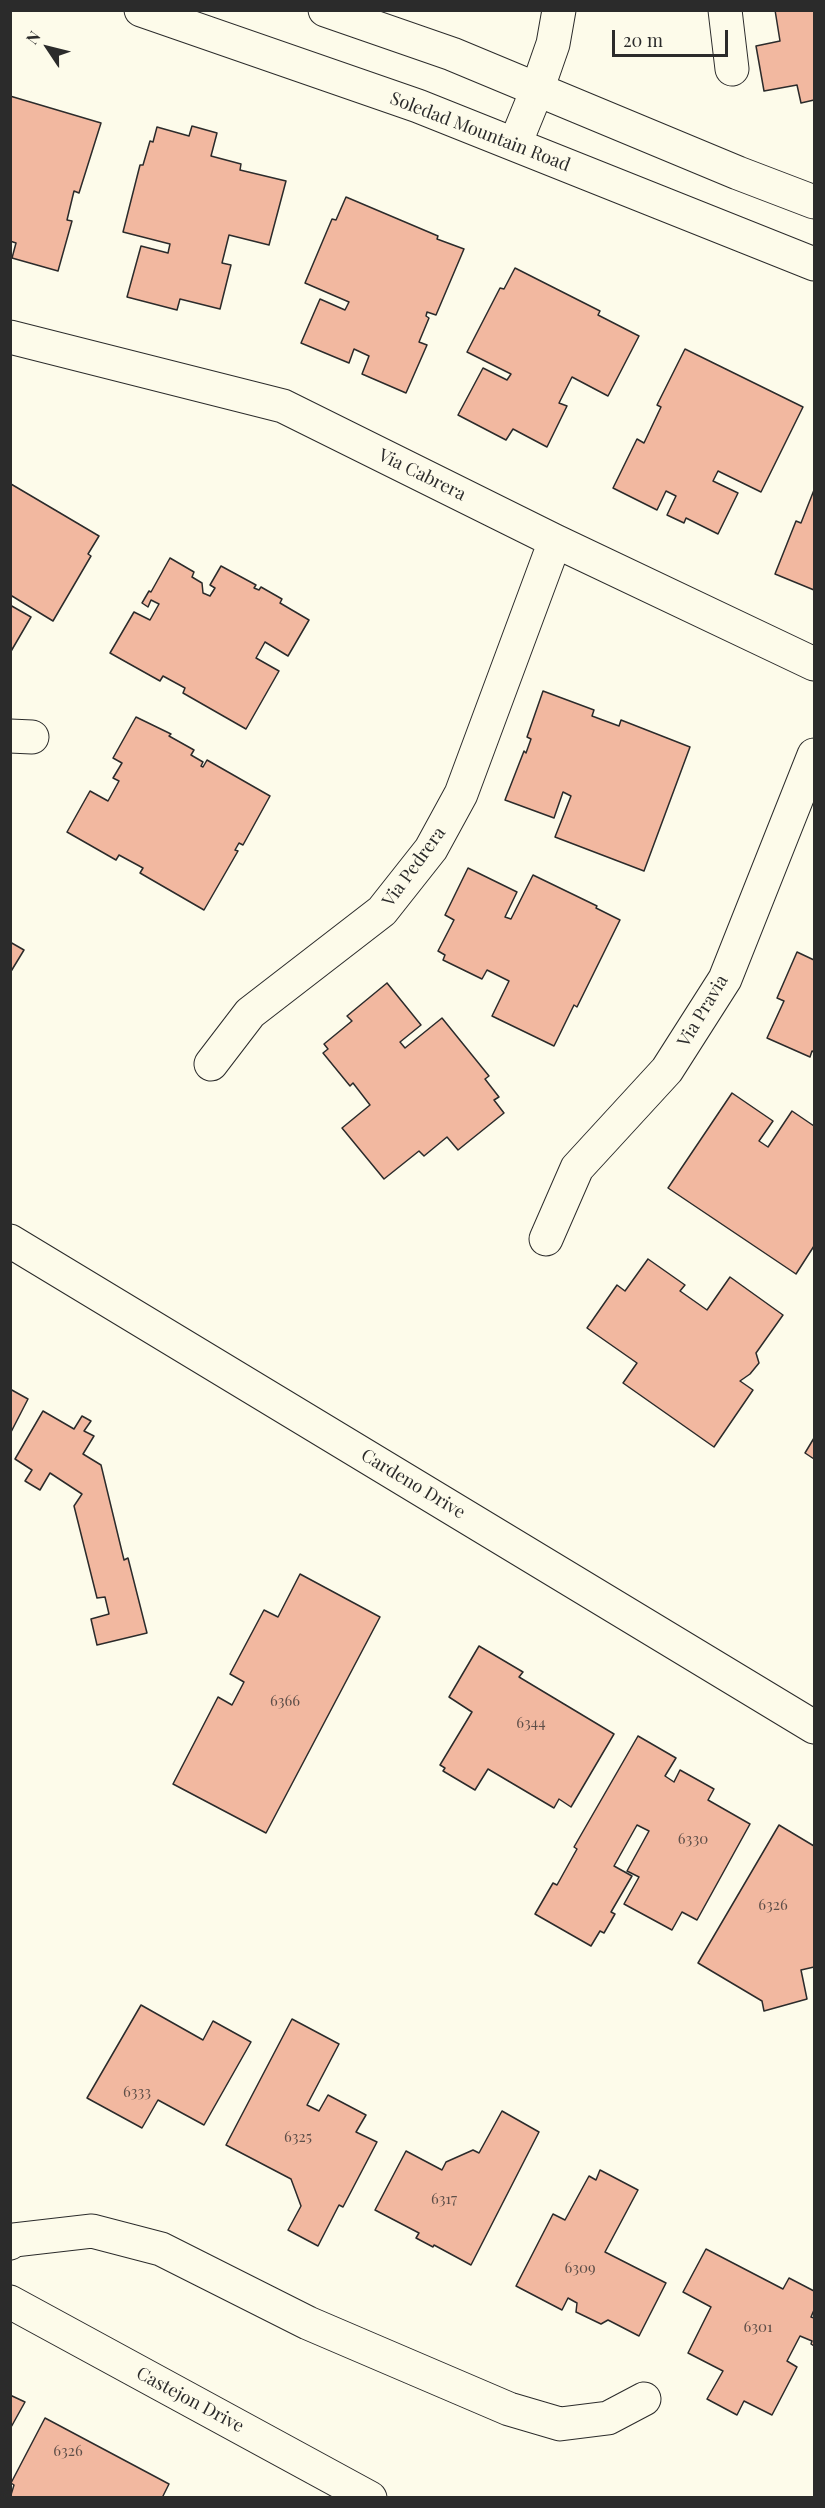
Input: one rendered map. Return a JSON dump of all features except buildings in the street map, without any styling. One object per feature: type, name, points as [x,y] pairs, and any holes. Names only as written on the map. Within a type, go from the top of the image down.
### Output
[{"type":"street","name":"Soledad Mountain Road","points":[[141,10],[418,106],[814,264]]},
{"type":"street","points":[[325,10],[452,54],[814,201]]},
{"type":"street","points":[[515,144],[553,44],[559,10]]},
{"type":"street","points":[[725,10],[732,69]]},
{"type":"street","name":"Via Cabrera","points":[[10,337],[283,406],[555,541],[814,664]]},
{"type":"street","name":"Via Pedrera","points":[[211,1064],[250,1014],[382,911],[431,849],[461,794],[555,541]]},
{"type":"street","name":"Via Pravia","points":[[546,1239],[577,1167],[667,1070],[725,979],[814,755]]},
{"type":"street","name":"Cardeno Drive","points":[[10,1241],[814,1727]]},
{"type":"street","points":[[10,2242],[92,2231],[161,2249],[308,2323],[509,2409],[560,2424],[608,2418],[644,2399]]},
{"type":"street","name":"Castejon Drive","points":[[10,2302],[370,2498]]}]
